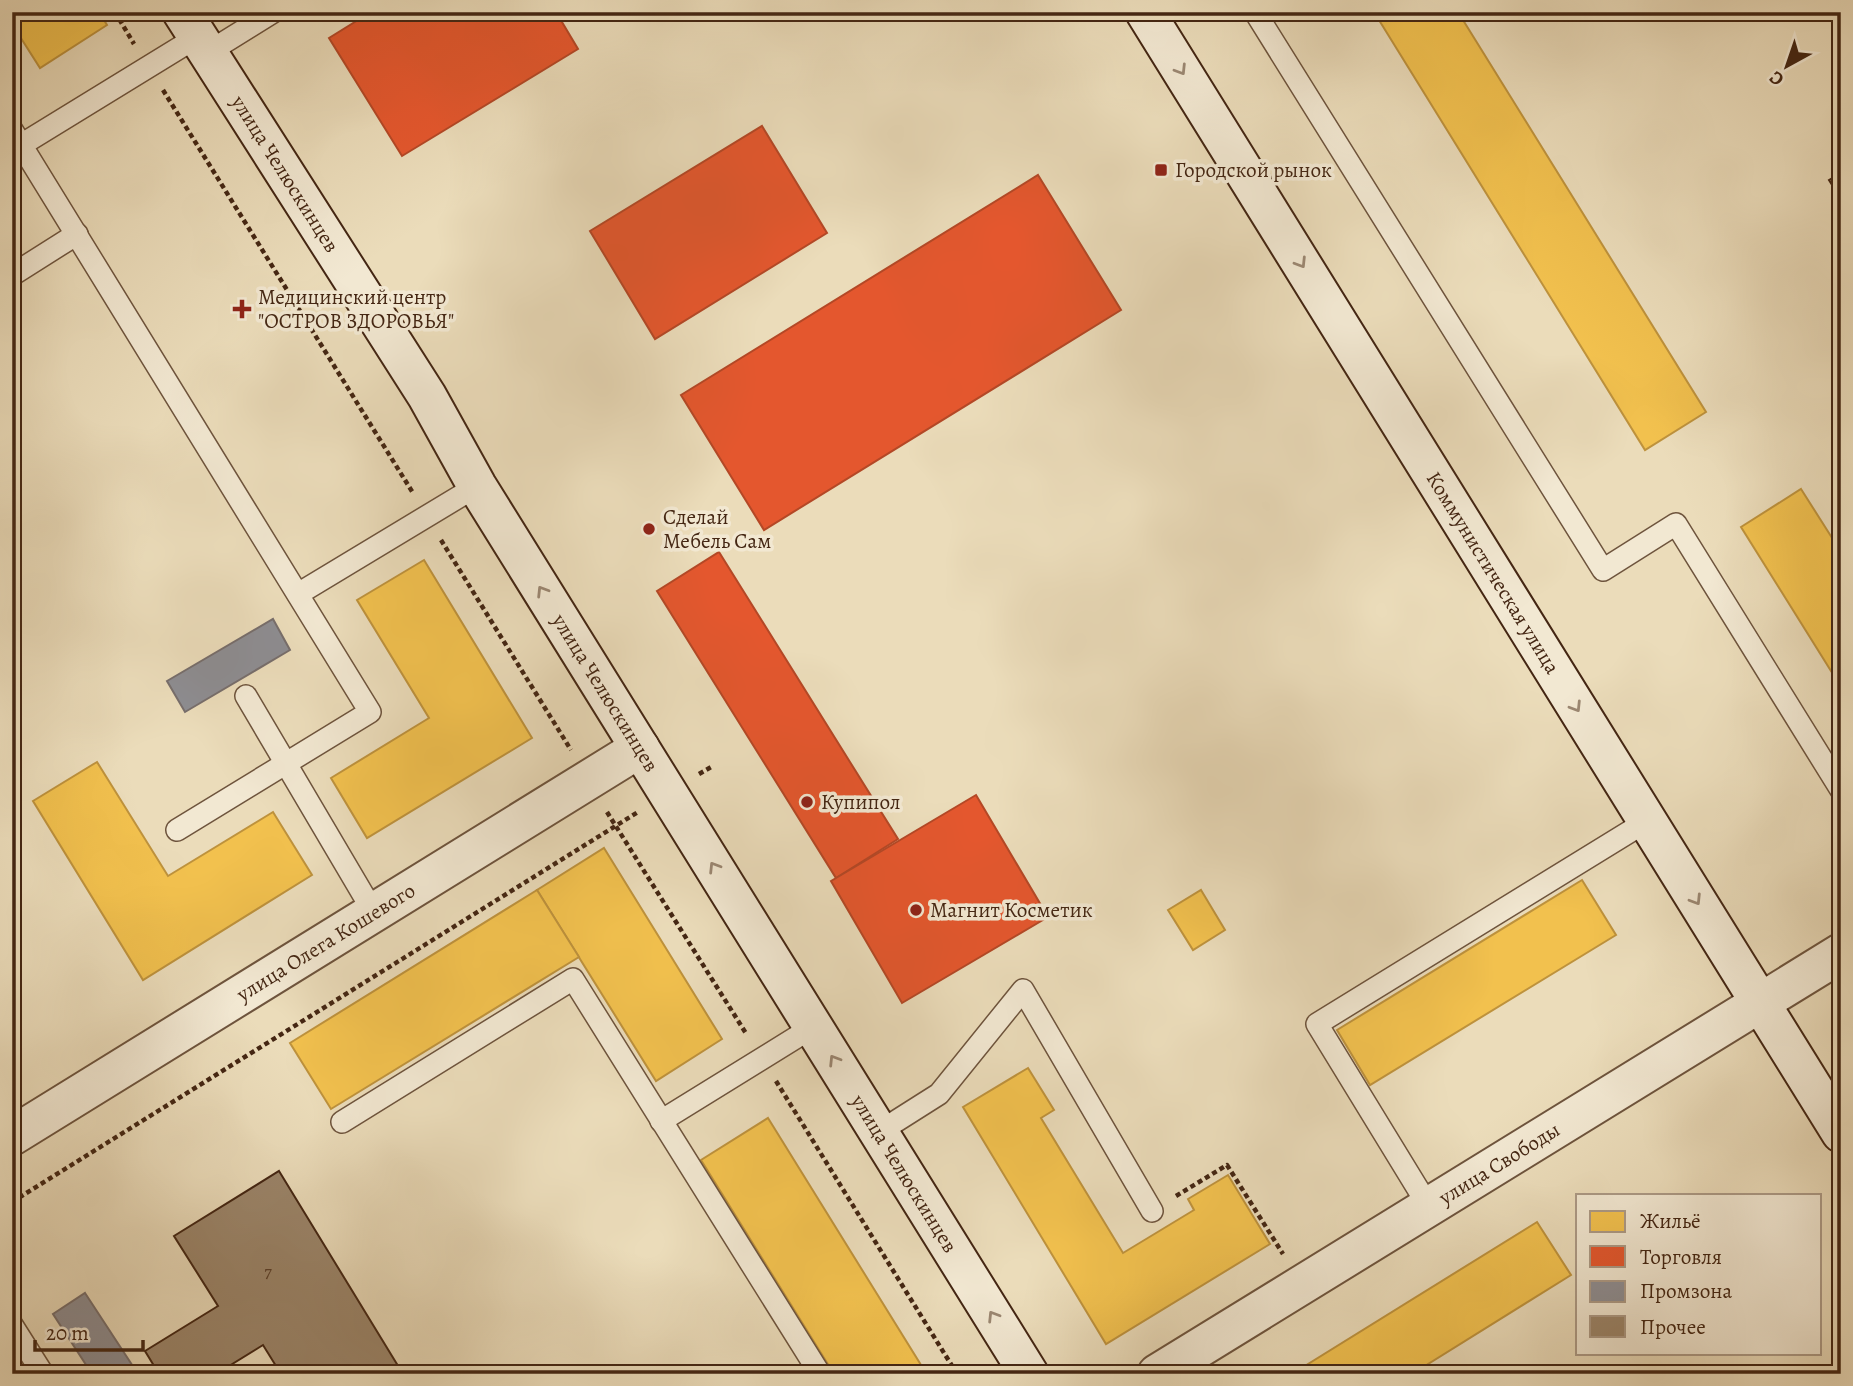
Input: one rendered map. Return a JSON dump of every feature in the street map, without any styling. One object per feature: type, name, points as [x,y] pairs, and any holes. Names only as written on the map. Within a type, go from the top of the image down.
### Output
[{"type":"street","name":"Коммунистическая улица","points":[[1145,12],[1841,1133]]},
{"type":"street","name":"улица Челюскинцев","points":[[196,34],[427,396],[477,486],[1029,1374]]},
{"type":"street","name":"улица Олега Кошевого","points":[[12,1136],[640,748]]},
{"type":"street","name":"улица Свободы","points":[[1157,1374],[1841,953]]},
{"type":"lane","points":[[177,830],[370,712],[17,137],[148,67],[196,34],[273,12]]},
{"type":"lane","points":[[1255,12],[1603,570],[1676,524],[1841,790]]},
{"type":"lane","points":[[12,275],[77,234]]},
{"type":"lane","points":[[298,594],[477,486]]},
{"type":"lane","points":[[246,696],[374,913]]},
{"type":"lane","points":[[1429,1207],[1317,1024],[1647,821]]},
{"type":"lane","points":[[342,1122],[573,979],[820,1374]]},
{"type":"lane","points":[[879,1132],[939,1094],[1023,990],[1152,1211]]},
{"type":"lane","points":[[661,1121],[813,1027]]},
{"type":"lane","points":[[12,1325],[43,1374]]},
{"type":"path","points":[[114,12],[589,780],[614,827],[762,1059],[957,1374]]},
{"type":"path","points":[[12,1202],[713,766]]},
{"type":"path","points":[[1152,1211],[1227,1164],[1302,1285]]},
{"type":"building: Жильё","points":[[12,12],[99,12],[107,25],[40,68],[12,24]]},
{"type":"building: Жильё","points":[[1374,12],[1458,12],[1706,412],[1645,450]]},
{"type":"building: Жильё","points":[[1801,489],[1841,552],[1841,687],[1741,527]]},
{"type":"building: Жильё","points":[[424,560],[532,738],[367,838],[331,778],[429,718],[357,600]]},
{"type":"building: Жильё","points":[[97,762],[168,876],[273,812],[312,875],[143,980],[33,801]]},
{"type":"building: Жильё","points":[[604,848],[722,1039],[656,1081],[537,890]]},
{"type":"building: Жильё","points":[[1582,880],[1616,935],[1370,1085],[1337,1030]]},
{"type":"building: Жильё","points":[[537,890],[579,957],[331,1109],[290,1043]]},
{"type":"building: Жильё","points":[[1201,890],[1225,930],[1193,950],[1168,910]]},
{"type":"building: Жильё","points":[[1028,1068],[1054,1110],[1041,1118],[1123,1253],[1194,1210],[1188,1199],[1228,1175],[1270,1244],[1106,1344],[963,1107]]},
{"type":"building: Жильё","points":[[768,1118],[921,1365],[907,1374],[834,1374],[701,1160]]},
{"type":"building: Жильё","points":[[1537,1222],[1571,1275],[1412,1374],[1292,1374]]},
{"type":"building: Торговля","points":[[371,12],[556,12],[578,49],[402,156],[329,38]]},
{"type":"building: Торговля","points":[[762,126],[827,233],[655,339],[590,231]]},
{"type":"building: Торговля","points":[[1038,175],[1121,310],[764,530],[681,395]]},
{"type":"building: Торговля","points":[[719,552],[898,839],[836,878],[657,591]]},
{"type":"building: Торговля","points":[[976,795],[1048,917],[902,1003],[831,881]]},
{"type":"building: Промзона","points":[[273,619],[290,650],[185,712],[167,681]]},
{"type":"building: Промзона","points":[[85,1293],[138,1374],[92,1374],[53,1314]]},
{"type":"building: Прочее","points":[[1841,173],[1841,199],[1829,180]]},
{"type":"building: Прочее","points":[[279,1171],[403,1374],[281,1374],[263,1345],[216,1374],[159,1374],[145,1351],[218,1306],[174,1236]]},
{"type":"place","name":"Городской рынок","points":[[1161,170]]},
{"type":"place","name":"Медицинский центр \"ОСТРОВ ЗДОРОВЬЯ\"","points":[[242,309]]},
{"type":"place","name":"Сделай Мебель Сам","points":[[649,529]]},
{"type":"place","name":"Купипол","points":[[807,802]]},
{"type":"place","name":"Магнит Косметик","points":[[916,910]]}]
